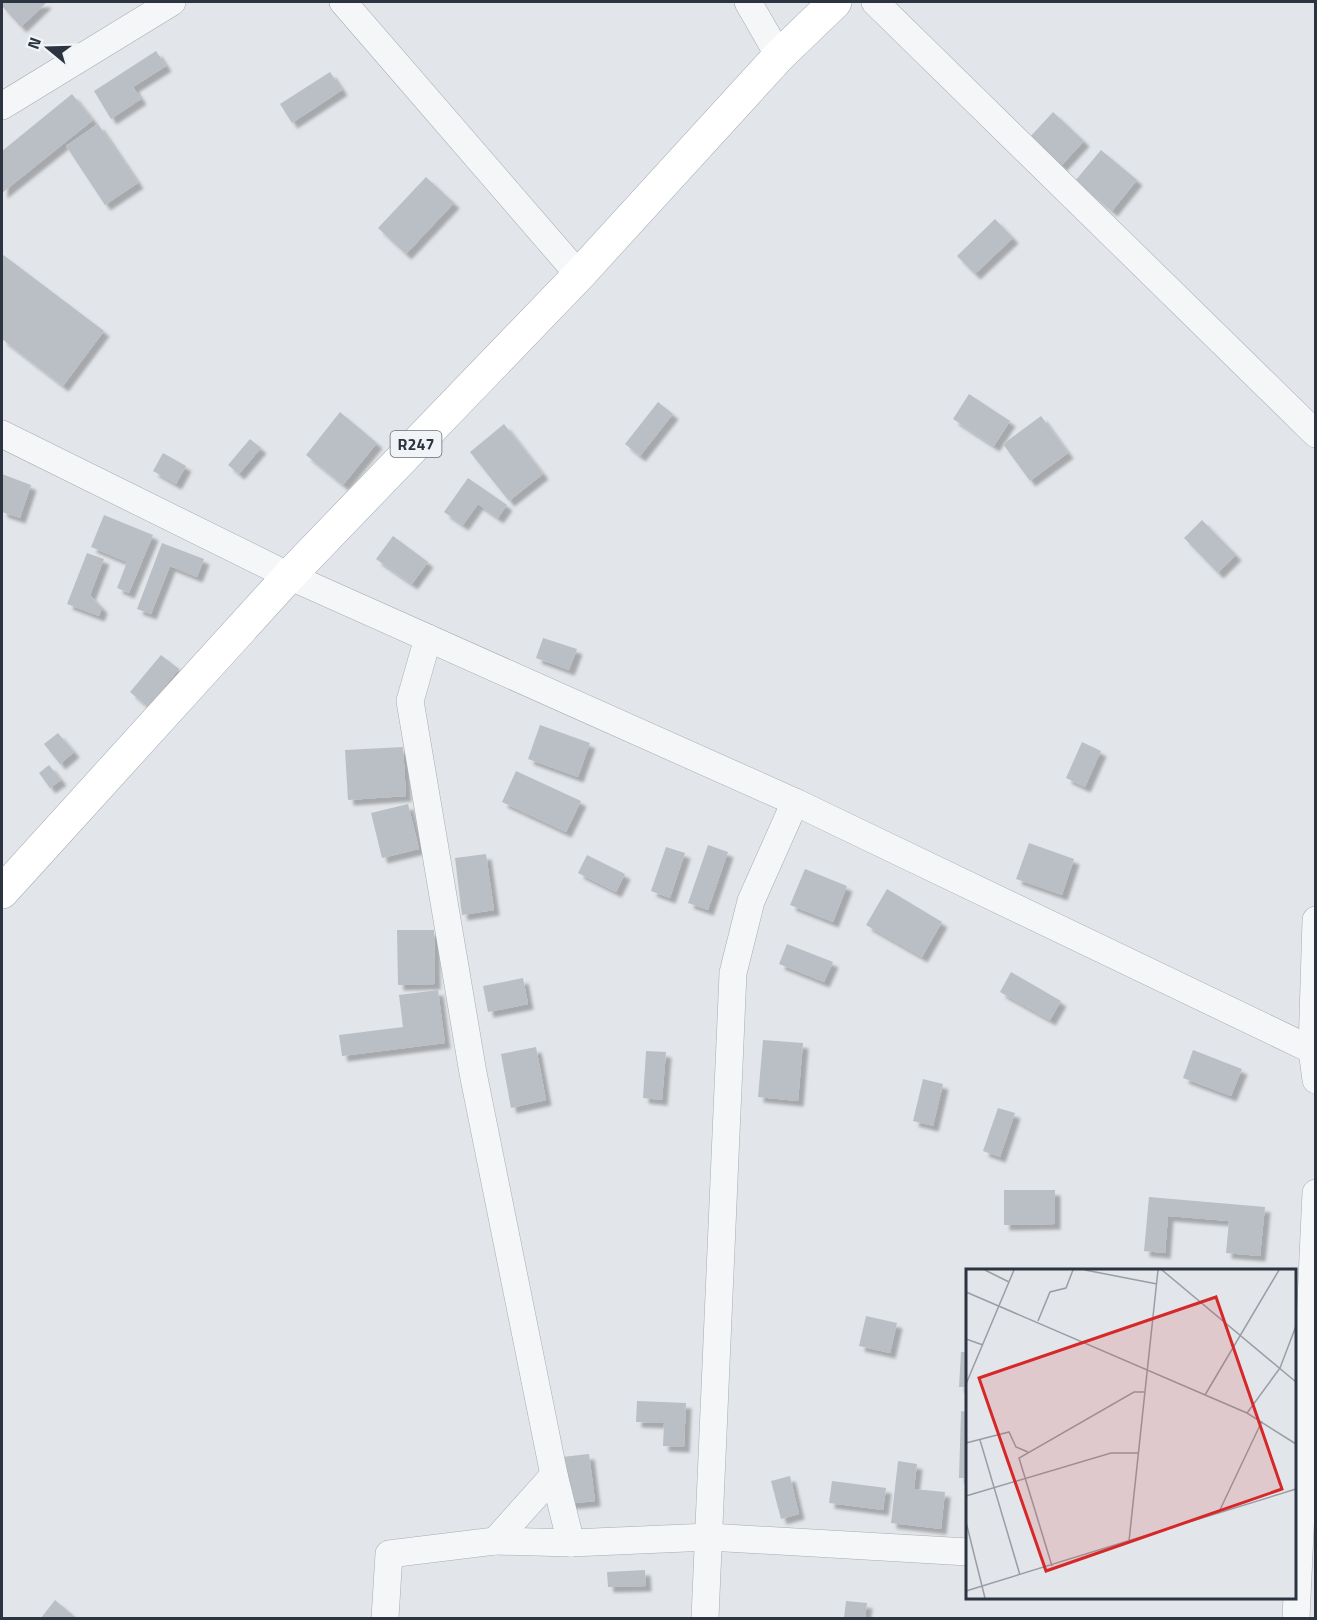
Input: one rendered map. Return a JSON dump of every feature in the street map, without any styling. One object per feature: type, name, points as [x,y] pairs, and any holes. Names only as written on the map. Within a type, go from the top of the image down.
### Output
[{"type":"main road","name":"R247","points":[[2,892],[289,576],[579,275],[779,56],[835,2]]},
{"type":"street","points":[[2,106],[172,2]]},
{"type":"street","points":[[343,2],[579,275]]},
{"type":"street","points":[[748,2],[779,56]]},
{"type":"street","points":[[875,2],[1316,434]]},
{"type":"street","points":[[2,434],[289,576],[795,802],[1312,1050]]},
{"type":"street","points":[[428,638],[410,700],[473,1073],[554,1475],[571,1542]]},
{"type":"street","points":[[705,1618],[733,973],[751,901],[795,802]]},
{"type":"street","points":[[1316,920],[1312,1050],[1316,1080]]},
{"type":"street","points":[[1296,1618],[1296,1572],[1316,1193]]},
{"type":"street","points":[[495,1541],[554,1475]]},
{"type":"street","points":[[385,1618],[389,1554],[495,1541],[571,1542],[709,1537],[966,1552]]},
{"type":"building","points":[[2,2],[46,3],[21,27],[2,6]]},
{"type":"building","points":[[156,51],[166,66],[133,87],[141,99],[111,119],[94,91]]},
{"type":"building","points":[[330,72],[342,90],[292,123],[280,104]]},
{"type":"building","points":[[72,94],[93,120],[2,193],[2,151]]},
{"type":"building","points":[[1053,112],[1084,141],[1061,166],[1030,137]]},
{"type":"building","points":[[98,124],[138,183],[105,205],[66,146]]},
{"type":"building","points":[[1101,150],[1137,180],[1112,211],[1075,181]]},
{"type":"building","points":[[426,177],[454,203],[406,254],[378,228]]},
{"type":"building","points":[[995,219],[1013,238],[975,274],[957,256]]},
{"type":"building","points":[[2,254],[104,331],[63,386],[2,339]]},
{"type":"building","points":[[969,394],[1010,421],[994,446],[953,419]]},
{"type":"building","points":[[658,402],[673,414],[640,456],[625,444]]},
{"type":"building","points":[[340,412],[377,443],[343,485],[306,455]]},
{"type":"building","points":[[1041,416],[1068,453],[1030,481],[1003,444]]},
{"type":"building","points":[[504,424],[543,474],[509,501],[470,452]]},
{"type":"building","points":[[250,439],[261,448],[239,474],[228,465]]},
{"type":"building","points":[[163,453],[186,466],[176,484],[153,471]]},
{"type":"building","points":[[2,474],[31,485],[20,518],[2,512]]},
{"type":"building","points":[[468,478],[507,505],[498,518],[478,504],[463,525],[444,512]]},
{"type":"building","points":[[104,515],[153,535],[129,593],[117,588],[127,562],[91,547]]},
{"type":"building","points":[[1202,520],[1236,555],[1218,573],[1184,538]]},
{"type":"building","points":[[393,536],[428,562],[412,584],[376,559]]},
{"type":"building","points":[[162,543],[204,559],[197,577],[170,566],[151,614],[137,609]]},
{"type":"building","points":[[87,553],[104,559],[90,595],[102,608],[99,616],[67,604]]},
{"type":"building","points":[[543,638],[577,649],[569,670],[536,658]]},
{"type":"building","points":[[161,655],[179,669],[148,707],[130,692]]},
{"type":"building","points":[[540,725],[590,743],[578,777],[528,759]]},
{"type":"building","points":[[58,733],[74,752],[60,764],[44,744]]},
{"type":"building","points":[[1082,742],[1101,751],[1085,787],[1066,778]]},
{"type":"building","points":[[403,747],[406,796],[348,800],[345,750]]},
{"type":"building","points":[[49,765],[61,780],[50,788],[39,773]]},
{"type":"building","points":[[516,771],[581,801],[566,832],[502,802]]},
{"type":"building","points":[[408,804],[419,849],[382,858],[371,813]]},
{"type":"building","points":[[1029,843],[1074,859],[1062,895],[1016,879]]},
{"type":"building","points":[[708,845],[728,852],[708,910],[688,903]]},
{"type":"building","points":[[666,847],[685,853],[670,898],[651,891]]},
{"type":"building","points":[[486,854],[494,910],[462,915],[455,858]]},
{"type":"building","points":[[587,855],[625,874],[616,892],[578,873]]},
{"type":"building","points":[[805,869],[847,886],[833,922],[790,905]]},
{"type":"building","points":[[887,889],[942,922],[922,957],[866,925]]},
{"type":"building","points":[[397,930],[434,930],[435,984],[398,985]]},
{"type":"building","points":[[787,944],[833,962],[824,982],[779,964]]},
{"type":"building","points":[[1011,972],[1061,1001],[1050,1020],[1000,992]]},
{"type":"building","points":[[523,978],[528,1004],[488,1012],[483,986]]},
{"type":"building","points":[[438,990],[445,1043],[342,1056],[339,1035],[403,1027],[399,995]]},
{"type":"building","points":[[763,1040],[803,1043],[798,1101],[758,1097]]},
{"type":"building","points":[[536,1047],[546,1100],[511,1108],[501,1054]]},
{"type":"building","points":[[1193,1050],[1242,1069],[1231,1096],[1183,1078]]},
{"type":"building","points":[[646,1051],[666,1052],[662,1100],[643,1098]]},
{"type":"building","points":[[923,1079],[943,1084],[933,1126],[913,1121]]},
{"type":"building","points":[[998,1108],[1015,1113],[1000,1157],[983,1151]]},
{"type":"building","points":[[1004,1190],[1055,1190],[1055,1224],[1004,1225]]},
{"type":"building","points":[[1149,1197],[1265,1207],[1260,1256],[1226,1253],[1229,1221],[1168,1216],[1165,1253],[1144,1251]]},
{"type":"building","points":[[866,1316],[897,1323],[890,1353],[859,1346]]},
{"type":"building","points":[[961,1352],[966,1352],[966,1387],[959,1387]]},
{"type":"building","points":[[637,1401],[686,1403],[684,1447],[663,1446],[664,1423],[636,1422]]},
{"type":"building","points":[[961,1411],[966,1412],[966,1478],[959,1478]]},
{"type":"building","points":[[589,1454],[595,1501],[567,1504],[562,1457]]},
{"type":"building","points":[[898,1461],[917,1464],[914,1489],[945,1492],[941,1529],[891,1523]]},
{"type":"building","points":[[790,1476],[799,1514],[781,1519],[771,1481]]},
{"type":"building","points":[[832,1481],[886,1488],[883,1510],[829,1503]]},
{"type":"building","points":[[645,1570],[646,1586],[608,1587],[607,1572]]},
{"type":"building","points":[[55,1600],[73,1615],[70,1618],[41,1618]]},
{"type":"building","points":[[846,1601],[867,1603],[865,1618],[844,1618]]}]
